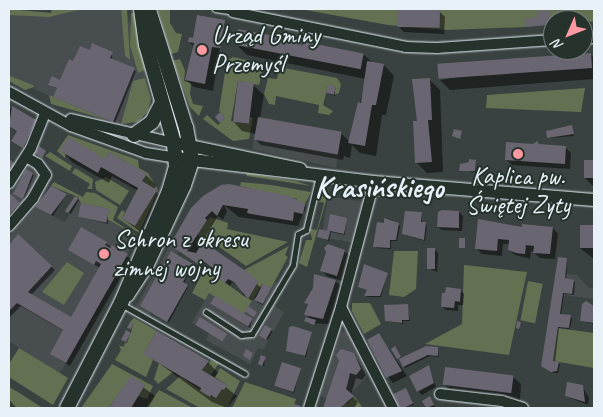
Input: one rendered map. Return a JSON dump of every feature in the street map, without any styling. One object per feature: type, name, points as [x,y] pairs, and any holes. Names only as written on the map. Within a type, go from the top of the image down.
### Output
[{"type":"main road","points":[[66,408],[120,303],[169,192],[176,158],[174,143],[146,45],[141,9]]},
{"type":"main road","points":[[120,303],[147,264],[184,185],[192,160],[190,145],[149,9]]},
{"type":"main road","points":[[134,135],[152,122],[162,102]]},
{"type":"street","points":[[233,12],[406,47],[437,48],[543,41]]},
{"type":"street","points":[[9,92],[46,113],[146,153],[374,182],[594,200]]},
{"type":"street","points":[[46,113],[134,135],[281,163],[319,175]]},
{"type":"street","points":[[9,182],[26,157],[46,113]]},
{"type":"street","points":[[9,226],[33,198],[46,175],[38,164],[26,157]]},
{"type":"street","points":[[309,408],[341,308],[374,182]]},
{"type":"street","points":[[341,308],[393,408]]},
{"type":"street","points":[[440,394],[492,404],[513,403],[522,408]]},
{"type":"lane","points":[[216,9],[233,12]]},
{"type":"lane","points":[[206,312],[241,335],[252,334],[293,265],[298,234],[306,230],[319,175]]},
{"type":"lane","points":[[120,303],[246,374]]},
{"type":"shaded area","points":[[56,9],[125,9],[147,73],[118,128],[9,77],[9,12],[53,15]]},
{"type":"shaded area","points":[[255,132],[339,148],[336,168],[252,149]]},
{"type":"shaded area","points":[[27,166],[35,168],[41,175],[21,204],[11,194]]},
{"type":"shaded area","points":[[328,196],[364,202],[357,243],[321,237]]},
{"type":"shaded area","points":[[78,198],[81,203],[109,209],[107,219],[137,236],[59,375],[9,341],[9,237],[35,207],[65,222]]},
{"type":"shaded area","points":[[170,245],[179,251],[166,274],[171,277],[149,316],[135,308]]},
{"type":"shaded area","points":[[263,274],[282,286],[271,304],[284,312],[263,350],[258,348],[250,364],[206,340],[209,332],[192,323],[209,292],[239,311]]},
{"type":"shaded area","points":[[565,274],[577,275],[589,288],[594,288],[594,299],[562,295]]},
{"type":"shaded area","points":[[347,331],[368,375],[339,407],[320,395],[341,332]]},
{"type":"green space","points":[[9,9],[51,13],[52,9],[82,9],[49,17],[9,15]]},
{"type":"green space","points":[[121,9],[134,9],[127,10],[130,60],[125,56]]},
{"type":"green space","points":[[158,9],[170,9],[170,23],[176,33],[182,34],[178,52],[171,54]]},
{"type":"green space","points":[[300,9],[594,9],[594,22],[593,10],[543,10],[543,25],[525,27],[447,30],[388,25]]},
{"type":"green space","points":[[131,13],[135,13],[145,70],[138,73],[130,45]]},
{"type":"green space","points":[[233,57],[256,62],[262,72],[259,85],[238,81],[231,121],[247,124],[249,117],[253,118],[249,139],[233,141],[203,119],[207,115],[218,125],[225,118],[219,111],[227,60]]},
{"type":"green space","points":[[180,59],[185,71],[184,81],[191,83],[190,94],[193,104],[203,106],[199,116],[190,107],[173,61]]},
{"type":"green space","points":[[279,67],[337,78],[341,84],[339,93],[334,95],[336,87],[328,86],[323,105],[333,111],[329,115],[318,113],[319,105],[276,96],[275,105],[269,104],[264,94],[268,78],[277,79]]},
{"type":"green space","points":[[10,76],[34,87],[25,90],[9,81]]},
{"type":"green space","points":[[145,78],[151,99],[148,111],[138,122],[121,124],[133,81]]},
{"type":"green space","points":[[585,88],[581,112],[486,108],[487,95]]},
{"type":"green space","points":[[49,95],[112,121],[51,104]]},
{"type":"green space","points":[[68,135],[138,160],[139,168],[148,173],[158,190],[139,233],[117,218],[122,210],[125,212],[122,219],[135,226],[157,190],[142,181],[146,174],[109,152],[105,159],[68,138],[65,158],[57,151]]},
{"type":"green space","points":[[50,152],[72,166],[70,171],[45,156]]},
{"type":"green space","points":[[75,168],[93,179],[92,189],[87,189],[90,184],[72,173]]},
{"type":"green space","points":[[246,173],[296,181],[311,186],[247,176]]},
{"type":"green space","points":[[106,177],[129,191],[120,205],[96,190],[95,182]]},
{"type":"green space","points":[[54,182],[83,197],[86,192],[95,193],[118,207],[113,220],[137,236],[107,219],[109,209],[81,203],[78,197],[51,186]]},
{"type":"green space","points":[[241,182],[311,192],[305,204],[297,202],[297,199],[240,186]]},
{"type":"green space","points":[[387,190],[453,197],[377,197]]},
{"type":"green space","points":[[319,193],[328,194],[307,267],[299,263],[306,240],[312,240],[310,229],[317,230],[324,203],[317,201]]},
{"type":"green space","points":[[210,217],[228,223],[227,229],[288,242],[246,266],[211,241],[200,238],[197,233]]},
{"type":"green space","points":[[289,246],[285,255],[288,257],[271,288],[262,284],[244,314],[209,293],[205,300],[192,293],[205,268],[248,299],[258,282],[244,270]]},
{"type":"green space","points":[[394,251],[418,251],[416,289],[404,297],[389,295]]},
{"type":"green space","points":[[67,262],[84,273],[64,305],[42,292]]},
{"type":"green space","points":[[464,265],[527,272],[509,355],[425,344],[462,324]]},
{"type":"green space","points":[[528,281],[543,284],[535,323],[520,320]]},
{"type":"green space","points":[[352,303],[370,303],[381,324],[364,334],[352,311]]},
{"type":"green space","points":[[134,318],[157,331],[144,353],[153,360],[146,377],[115,360],[121,350],[119,345],[123,347],[131,333],[133,324],[130,322]]},
{"type":"green space","points":[[558,328],[594,333],[594,368],[553,361]]},
{"type":"green space","points":[[19,348],[68,378],[53,405],[9,377],[9,364]]},
{"type":"green space","points":[[211,360],[219,363],[211,375],[202,370]]},
{"type":"green space","points":[[159,363],[173,372],[158,384],[154,379]]},
{"type":"green space","points":[[112,364],[153,386],[147,399],[138,396],[145,385],[131,377],[109,408],[81,408]]},
{"type":"green space","points":[[220,368],[240,381],[227,408],[200,408],[166,389],[180,376],[210,397],[227,385],[215,377]]},
{"type":"green space","points":[[245,382],[296,399],[293,408],[232,408]]},
{"type":"green space","points":[[9,387],[21,394],[41,407],[10,408]]},
{"type":"green space","points":[[159,390],[161,391],[193,408],[146,408]]},
{"type":"green space","points":[[354,396],[363,408],[338,408],[344,402],[347,404]]},
{"type":"building","points":[[398,9],[440,10],[440,28],[398,27]]},
{"type":"building","points":[[539,11],[543,11],[543,26],[525,27],[525,18],[536,18]]},
{"type":"building","name":"Urząd Gminy Przemyśl","points":[[197,15],[225,20],[220,48],[212,47],[205,84],[185,80],[194,43],[188,42],[189,37],[193,38]]},
{"type":"building","points":[[238,29],[364,53],[361,69],[235,45]]},
{"type":"building","points":[[92,43],[113,52],[110,58],[135,68],[113,122],[53,97],[57,88],[48,85],[52,76],[60,80],[69,59],[73,61],[80,46],[90,50]]},
{"type":"building","points":[[543,56],[543,60],[591,60],[592,68],[438,79],[437,64]]},
{"type":"building","points":[[367,61],[384,64],[376,105],[372,105],[365,146],[348,143],[358,102],[361,103]]},
{"type":"building","points":[[430,78],[432,120],[428,120],[432,162],[415,163],[413,121],[417,121],[412,79]]},
{"type":"building","points":[[238,81],[254,83],[249,124],[233,122]]},
{"type":"building","points":[[328,85],[336,87],[334,95],[326,93]]},
{"type":"building","points":[[12,106],[36,120],[23,148],[11,141],[17,131],[9,126]]},
{"type":"building","points":[[220,112],[225,118],[220,123],[215,117]]},
{"type":"building","points":[[258,117],[342,132],[338,154],[254,140]]},
{"type":"building","points":[[572,125],[574,134],[547,138],[546,131]]},
{"type":"building","points":[[454,129],[462,131],[460,139],[452,136]]},
{"type":"building","points":[[68,137],[105,159],[109,152],[147,174],[142,181],[157,190],[135,226],[122,219],[138,188],[101,167],[98,173],[60,151]]},
{"type":"building","points":[[537,141],[539,144],[566,146],[565,164],[505,160],[506,142],[533,144]]},
{"type":"building","points":[[39,146],[46,151],[42,158],[35,153]]},
{"type":"building","points":[[9,159],[16,165],[9,175]]},
{"type":"building","points":[[469,159],[476,160],[475,171],[459,171],[460,164],[469,162]]},
{"type":"building","points":[[584,160],[594,160],[594,178],[584,178]]},
{"type":"building","points":[[26,169],[33,173],[23,199],[13,194]]},
{"type":"building","points":[[229,184],[289,196],[305,204],[303,214],[294,212],[293,221],[251,214],[247,213],[248,209],[223,205],[217,216],[212,211],[205,218],[207,220],[187,251],[196,253],[202,243],[208,245],[250,274],[258,282],[248,299],[234,282],[228,279],[225,283],[213,274],[216,270],[206,263],[200,260],[198,264],[170,245],[191,208],[203,196],[221,185]]},
{"type":"building","points":[[51,186],[67,194],[51,215],[35,207]]},
{"type":"building","points":[[11,194],[20,203],[9,215],[9,196]]},
{"type":"building","points":[[75,196],[78,198],[68,213],[65,211]]},
{"type":"building","points":[[81,203],[109,209],[106,223],[78,217]]},
{"type":"building","points":[[442,210],[459,211],[459,228],[437,227],[438,212]]},
{"type":"building","points":[[405,211],[422,212],[421,222],[426,222],[424,240],[402,234]]},
{"type":"building","points":[[330,214],[347,218],[344,234],[330,231],[328,240],[317,237],[319,229],[327,231]]},
{"type":"building","points":[[384,218],[399,223],[396,240],[390,240],[390,248],[373,247],[377,222],[384,223]]},
{"type":"building","points":[[478,219],[522,227],[522,224],[553,227],[550,254],[533,253],[534,246],[526,245],[525,254],[516,253],[508,250],[509,240],[498,239],[497,251],[475,249]]},
{"type":"building","points":[[580,225],[594,225],[594,248],[580,248]]},
{"type":"building","points":[[81,227],[107,242],[105,245],[110,248],[112,245],[128,254],[66,363],[50,354],[63,330],[17,303],[9,311],[9,245],[18,234],[52,266],[28,292],[71,317],[101,264],[96,261],[94,265],[68,250]]},
{"type":"building","points":[[459,238],[465,238],[465,248],[459,248]]},
{"type":"building","points":[[328,244],[345,250],[337,276],[320,271],[326,252],[324,248]]},
{"type":"building","points":[[427,248],[435,248],[435,269],[427,269]]},
{"type":"building","points":[[171,251],[193,264],[183,282],[188,285],[167,322],[140,306]]},
{"type":"building","points":[[558,257],[567,258],[565,278],[574,280],[572,294],[563,293],[560,314],[571,315],[569,328],[558,327],[553,361],[559,362],[557,371],[551,372],[541,366]]},
{"type":"building","points":[[364,264],[388,273],[380,296],[364,296],[367,290],[358,287]]},
{"type":"building","points":[[314,274],[336,280],[323,319],[304,315],[308,304],[304,303],[313,288]]},
{"type":"building","points":[[263,284],[271,288],[263,304],[255,300]]},
{"type":"building","points":[[446,287],[461,289],[460,302],[455,301],[454,308],[441,307],[442,293],[445,293]]},
{"type":"building","points":[[215,296],[253,319],[248,326],[210,304]]},
{"type":"building","points":[[586,301],[594,306],[594,323],[580,321],[582,304]]},
{"type":"building","points":[[408,304],[409,320],[402,320],[402,323],[385,321],[384,305]]},
{"type":"building","points":[[248,306],[257,312],[254,317],[245,311]]},
{"type":"building","points":[[200,317],[227,334],[222,342],[195,325]]},
{"type":"building","points":[[306,317],[316,320],[314,325],[304,321]]},
{"type":"building","points":[[517,321],[521,322],[519,329],[516,328]]},
{"type":"building","points":[[130,322],[133,324],[131,329],[127,328]]},
{"type":"building","points":[[265,325],[272,329],[266,339],[259,335]]},
{"type":"building","points":[[293,326],[312,332],[305,356],[286,351],[289,327]]},
{"type":"building","points":[[126,330],[131,333],[126,342],[121,340]]},
{"type":"building","points":[[157,331],[209,361],[202,370],[227,385],[216,398],[200,391],[201,388],[143,354]]},
{"type":"building","points":[[379,333],[402,371],[386,378],[367,340]]},
{"type":"building","points":[[395,346],[401,357],[397,359],[391,349]]},
{"type":"building","points":[[426,346],[438,347],[438,356],[428,355],[403,367],[399,359]]},
{"type":"building","points":[[246,349],[253,353],[250,360],[243,356]]},
{"type":"building","points":[[341,349],[354,353],[361,369],[356,375],[350,373],[346,389],[354,396],[340,408],[323,408],[339,360],[336,355]]},
{"type":"building","points":[[261,355],[266,357],[262,366],[258,364]]},
{"type":"building","points":[[282,362],[301,368],[293,392],[274,386]]},
{"type":"building","points":[[429,365],[434,383],[417,392],[409,376]]},
{"type":"building","points":[[445,367],[513,375],[511,393],[443,385]]},
{"type":"building","points":[[131,376],[145,385],[131,408],[109,408]]},
{"type":"building","points":[[567,382],[583,385],[585,402],[565,396]]},
{"type":"building","points":[[406,388],[413,403],[400,408],[393,394]]},
{"type":"building","points":[[430,396],[434,405],[426,408],[422,401]]},
{"type":"building","points":[[294,404],[301,406],[300,408],[293,408]]},
{"type":"place","name":"Urząd Gminy Przemyśl","points":[[202,50]]},
{"type":"place","name":"Kaplica pw. Świętej Zyty","points":[[518,154]]},
{"type":"place","name":"Schron z okresu zimnej wojny","points":[[104,254]]},
{"type":"district","name":"Krasińskiego","points":[[379,187]]}]
